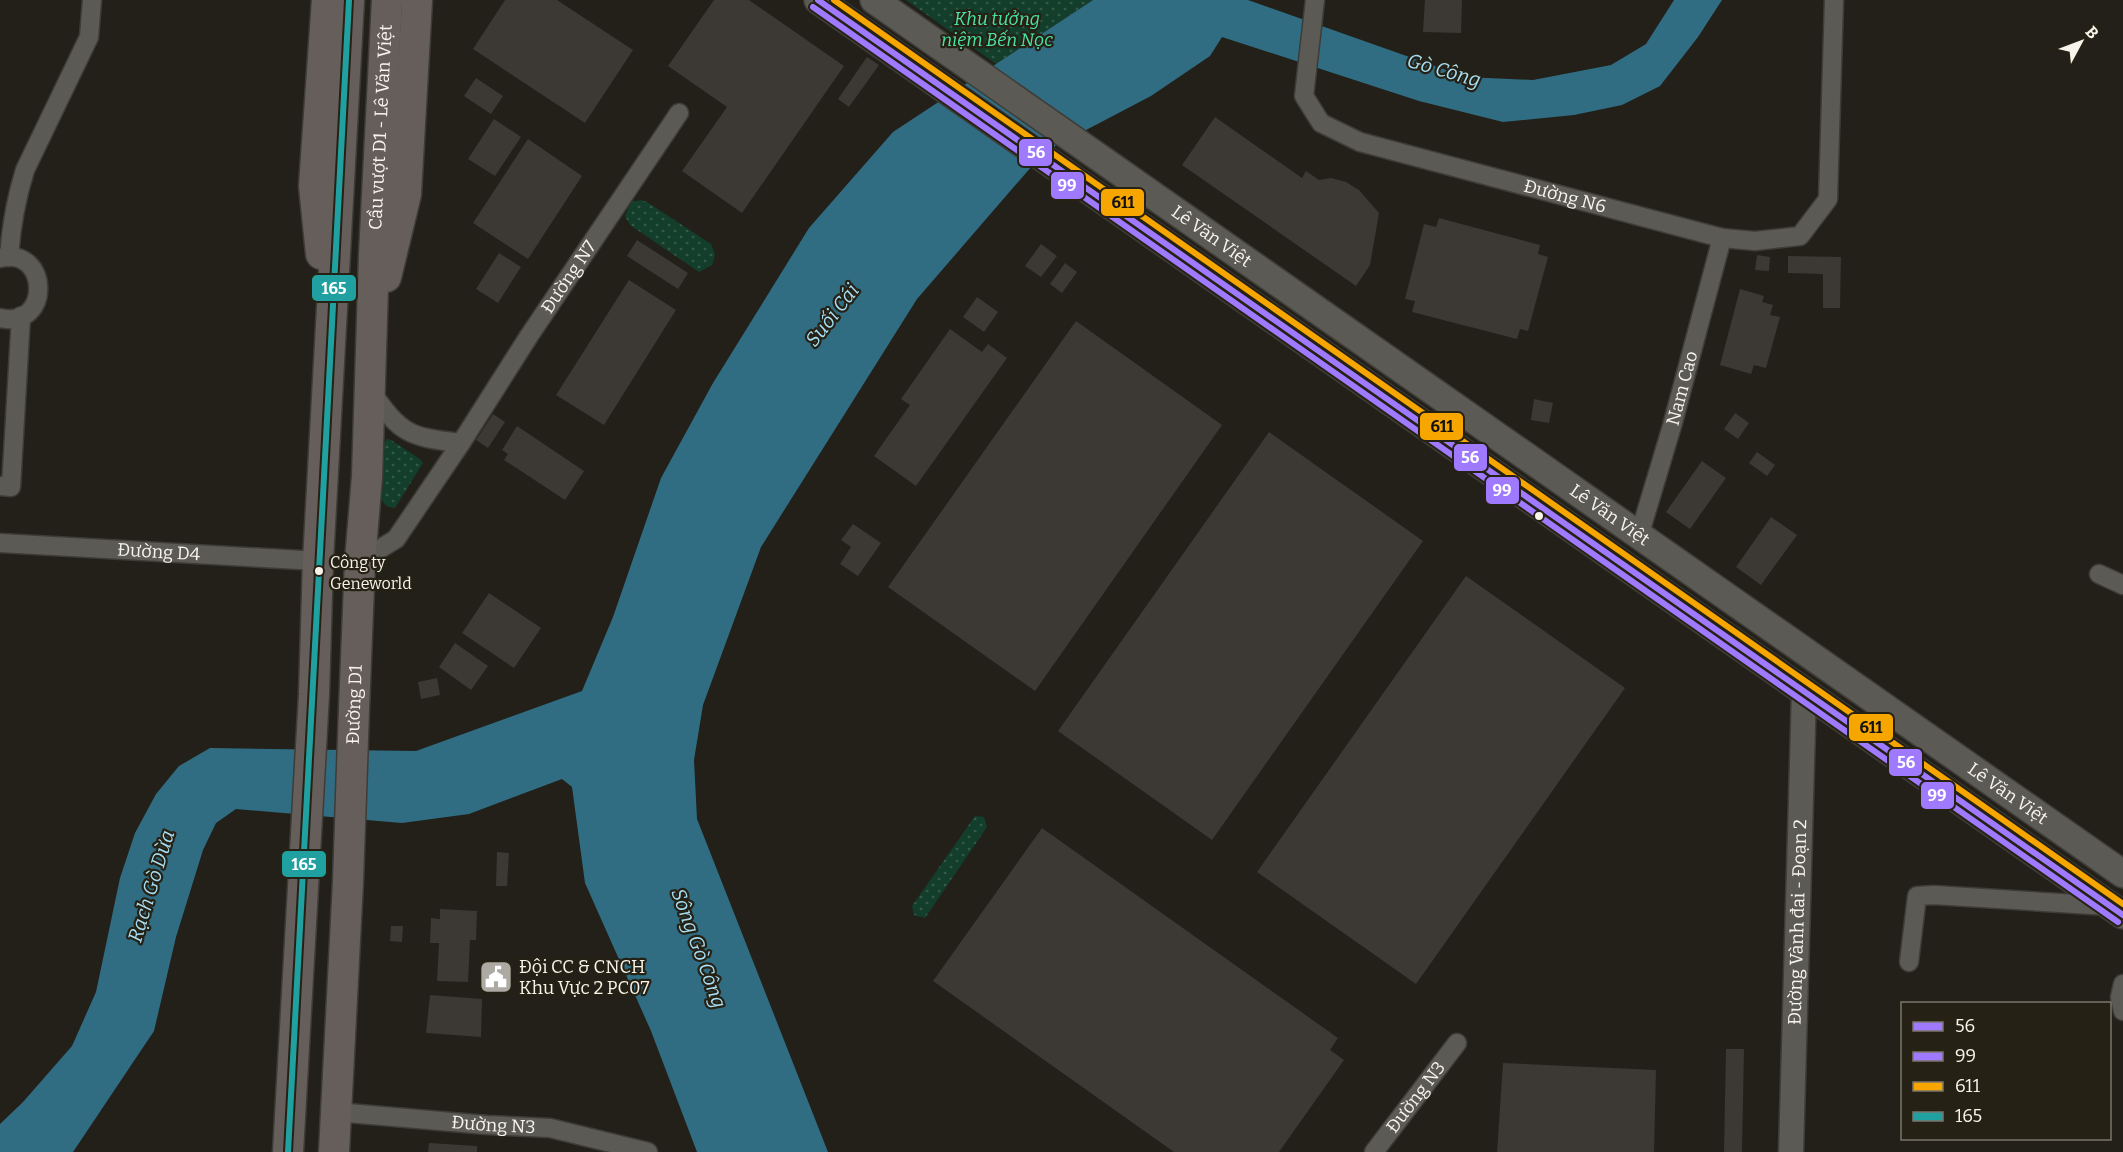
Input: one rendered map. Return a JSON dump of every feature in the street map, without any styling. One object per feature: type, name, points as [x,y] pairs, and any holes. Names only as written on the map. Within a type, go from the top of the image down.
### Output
[{"type":"main road","points":[[274,1152],[296,875],[307,694],[315,652],[331,338],[314,186],[327,0]]},
{"type":"main road","name":"Cầu vượt D1 - Lê Văn Việt","points":[[331,338],[349,0]]},
{"type":"main road","name":"Cầu vượt D1 - Lê Văn Việt","points":[[374,255],[387,0]]},
{"type":"main road","points":[[372,338],[406,194],[417,0]]},
{"type":"main road","name":"Lê Văn Việt","points":[[818,0],[2116,911]]},
{"type":"main road","name":"Lê Văn Việt","points":[[874,0],[2123,874]]},
{"type":"main road","name":"Đường D1","points":[[334,1152],[348,882],[360,561],[367,477],[374,255]]},
{"type":"main road","points":[[1633,572],[1639,536]]},
{"type":"main road","points":[[288,1152],[296,875]]},
{"type":"street","points":[[0,318],[13,319],[21,316],[29,311],[38,297],[38,279],[28,264],[21,260],[4,258],[25,170],[89,38],[92,0]]},
{"type":"street","name":"Đường N6","points":[[1315,0],[1304,96],[1321,123],[1360,142],[1722,238],[1755,241],[1800,236],[1828,199],[1834,0]]},
{"type":"street","name":"Đường N7","points":[[360,561],[396,539],[679,113]]},
{"type":"street","name":"Nam Cao","points":[[1639,536],[1672,426],[1722,238]]},
{"type":"street","points":[[0,486],[11,487],[21,316]]},
{"type":"street","points":[[369,389],[392,420],[410,434],[461,443]]},
{"type":"street","name":"Đường D4","points":[[0,543],[318,561]]},
{"type":"street","points":[[2099,574],[2123,585]]},
{"type":"street","name":"Đường Vành đai - Đoạn 2","points":[[1791,1152],[1804,692]]},
{"type":"street","points":[[1909,962],[1917,896],[1934,895],[2116,911]]},
{"type":"street","points":[[2123,984],[2120,997],[2123,1011]]},
{"type":"street","name":"Đường N3","points":[[1374,1152],[1457,1043]]},
{"type":"street","name":"Đường N3","points":[[336,1112],[550,1128],[648,1152]]},
{"type":"green space","name":"Khu tưởng niệm Bến Nọc","points":[[906,0],[1093,0],[996,64]]},
{"type":"green space","points":[[641,200],[711,244],[715,255],[712,265],[699,272],[630,225],[625,216],[631,202]]},
{"type":"green space","points":[[387,439],[423,463],[395,508],[387,506],[382,499],[384,443]]},
{"type":"green space","points":[[975,816],[984,817],[987,827],[925,918],[914,915],[912,906]]},
{"type":"water","points":[[1093,0],[1248,0],[1466,77],[1533,80],[1611,65],[1646,44],[1674,0],[1722,0],[1698,37],[1660,86],[1622,105],[1574,115],[1503,122],[1419,101],[1222,37],[1210,56],[1151,96],[1044,152],[917,299],[761,547],[703,705],[694,760],[697,819],[828,1152],[697,1152],[651,1031],[585,883],[572,787],[562,779],[469,814],[402,823],[236,809],[216,823],[203,850],[176,937],[154,1031],[73,1152],[0,1152],[0,1124],[23,1102],[72,1046],[96,992],[120,878],[135,833],[156,794],[179,766],[210,748],[416,751],[582,691],[613,617],[661,478],[713,383],[809,228],[893,132]]},
{"type":"building","points":[[505,0],[557,0],[633,50],[585,123],[473,49]]},
{"type":"building","points":[[714,0],[749,0],[844,66],[742,213],[682,171],[727,107],[668,66]]},
{"type":"building","points":[[1425,0],[1462,0],[1461,33],[1423,32]]},
{"type":"building","points":[[867,57],[879,65],[849,107],[838,99]]},
{"type":"building","points":[[476,78],[503,96],[491,114],[464,96]]},
{"type":"building","points":[[1215,117],[1302,178],[1306,171],[1319,180],[1331,178],[1346,182],[1359,190],[1379,213],[1370,265],[1356,286],[1182,165]]},
{"type":"building","points":[[494,119],[521,137],[495,176],[468,159]]},
{"type":"building","points":[[528,139],[582,176],[528,259],[473,223]]},
{"type":"building","points":[[1439,218],[1540,245],[1538,254],[1548,257],[1528,331],[1520,329],[1517,339],[1412,312],[1415,301],[1405,299],[1424,224],[1436,227]]},
{"type":"building","points":[[637,240],[688,273],[678,289],[627,256]]},
{"type":"building","points":[[1041,244],[1057,256],[1041,277],[1025,266]]},
{"type":"building","points":[[499,253],[521,267],[498,303],[476,289]]},
{"type":"building","points":[[1757,255],[1770,257],[1769,271],[1755,270]]},
{"type":"building","points":[[1788,256],[1841,257],[1840,308],[1823,308],[1823,274],[1788,273]]},
{"type":"building","points":[[1065,263],[1077,272],[1062,293],[1050,284]]},
{"type":"building","points":[[629,280],[676,310],[604,425],[556,395]]},
{"type":"building","points":[[1740,289],[1764,296],[1762,302],[1773,305],[1770,315],[1780,317],[1766,368],[1754,365],[1751,374],[1720,365]]},
{"type":"building","points":[[977,297],[998,312],[984,332],[963,317]]},
{"type":"building","points":[[1076,321],[1222,425],[1035,691],[888,587]]},
{"type":"building","points":[[950,329],[982,352],[988,344],[1007,358],[916,486],[874,456],[910,405],[901,399]]},
{"type":"building","points":[[1534,399],[1553,403],[1549,423],[1531,420]]},
{"type":"building","points":[[1735,413],[1749,423],[1738,439],[1724,429]]},
{"type":"building","points":[[493,414],[505,422],[488,448],[476,440]]},
{"type":"building","points":[[517,426],[584,471],[565,500],[504,460],[508,454],[502,450]]},
{"type":"building","points":[[1269,432],[1423,541],[1212,840],[1058,731]]},
{"type":"building","points":[[1757,452],[1775,465],[1767,476],[1749,463]]},
{"type":"building","points":[[1702,461],[1726,478],[1690,529],[1666,512]]},
{"type":"building","points":[[1771,517],[1797,535],[1761,585],[1736,567]]},
{"type":"building","points":[[853,524],[881,543],[858,576],[840,564],[851,547],[841,540]]},
{"type":"building","points":[[1466,576],[1625,688],[1416,984],[1257,872]]},
{"type":"building","points":[[489,593],[541,628],[514,668],[462,633]]},
{"type":"building","points":[[455,643],[488,666],[471,690],[439,667]]},
{"type":"building","points":[[437,678],[440,695],[421,699],[418,682]]},
{"type":"building","points":[[1042,828],[1338,1038],[1330,1050],[1344,1060],[1279,1152],[1174,1152],[933,981]]},
{"type":"building","points":[[497,852],[509,853],[507,886],[496,886]]},
{"type":"building","points":[[440,909],[477,911],[476,940],[470,940],[468,982],[437,981],[439,943],[430,943],[431,918],[440,919]]},
{"type":"building","points":[[391,926],[403,926],[402,942],[390,941]]},
{"type":"building","points":[[430,995],[482,999],[481,1037],[426,1033]]},
{"type":"building","points":[[1726,1049],[1744,1049],[1742,1152],[1724,1152]]},
{"type":"building","points":[[1503,1063],[1656,1070],[1654,1152],[1497,1152]]},
{"type":"building","points":[[429,1143],[477,1146],[477,1152],[428,1152]]},
{"type":"transit line","name":"165","points":[[288,1152],[349,0]]},
{"type":"transit line","name":"56","points":[[818,0],[2123,915]]},
{"type":"transit line","name":"611","points":[[834,0],[2123,904]]},
{"type":"transit line","name":"99","points":[[813,7],[2118,922]]},
{"type":"place","name":"Công ty Geneworld","points":[[319,571]]},
{"type":"place","name":"Đội CC & CNCH Khu Vực 2 PC07","points":[[496,977]]},
{"type":"water label","name":"Gò Công","points":[[1444,70]]},
{"type":"water label","name":"Suối Cái","points":[[832,315]]},
{"type":"water label","name":"Rạch Gò Dừa","points":[[151,886]]},
{"type":"water label","name":"Sông Gò Công","points":[[699,948]]}]
